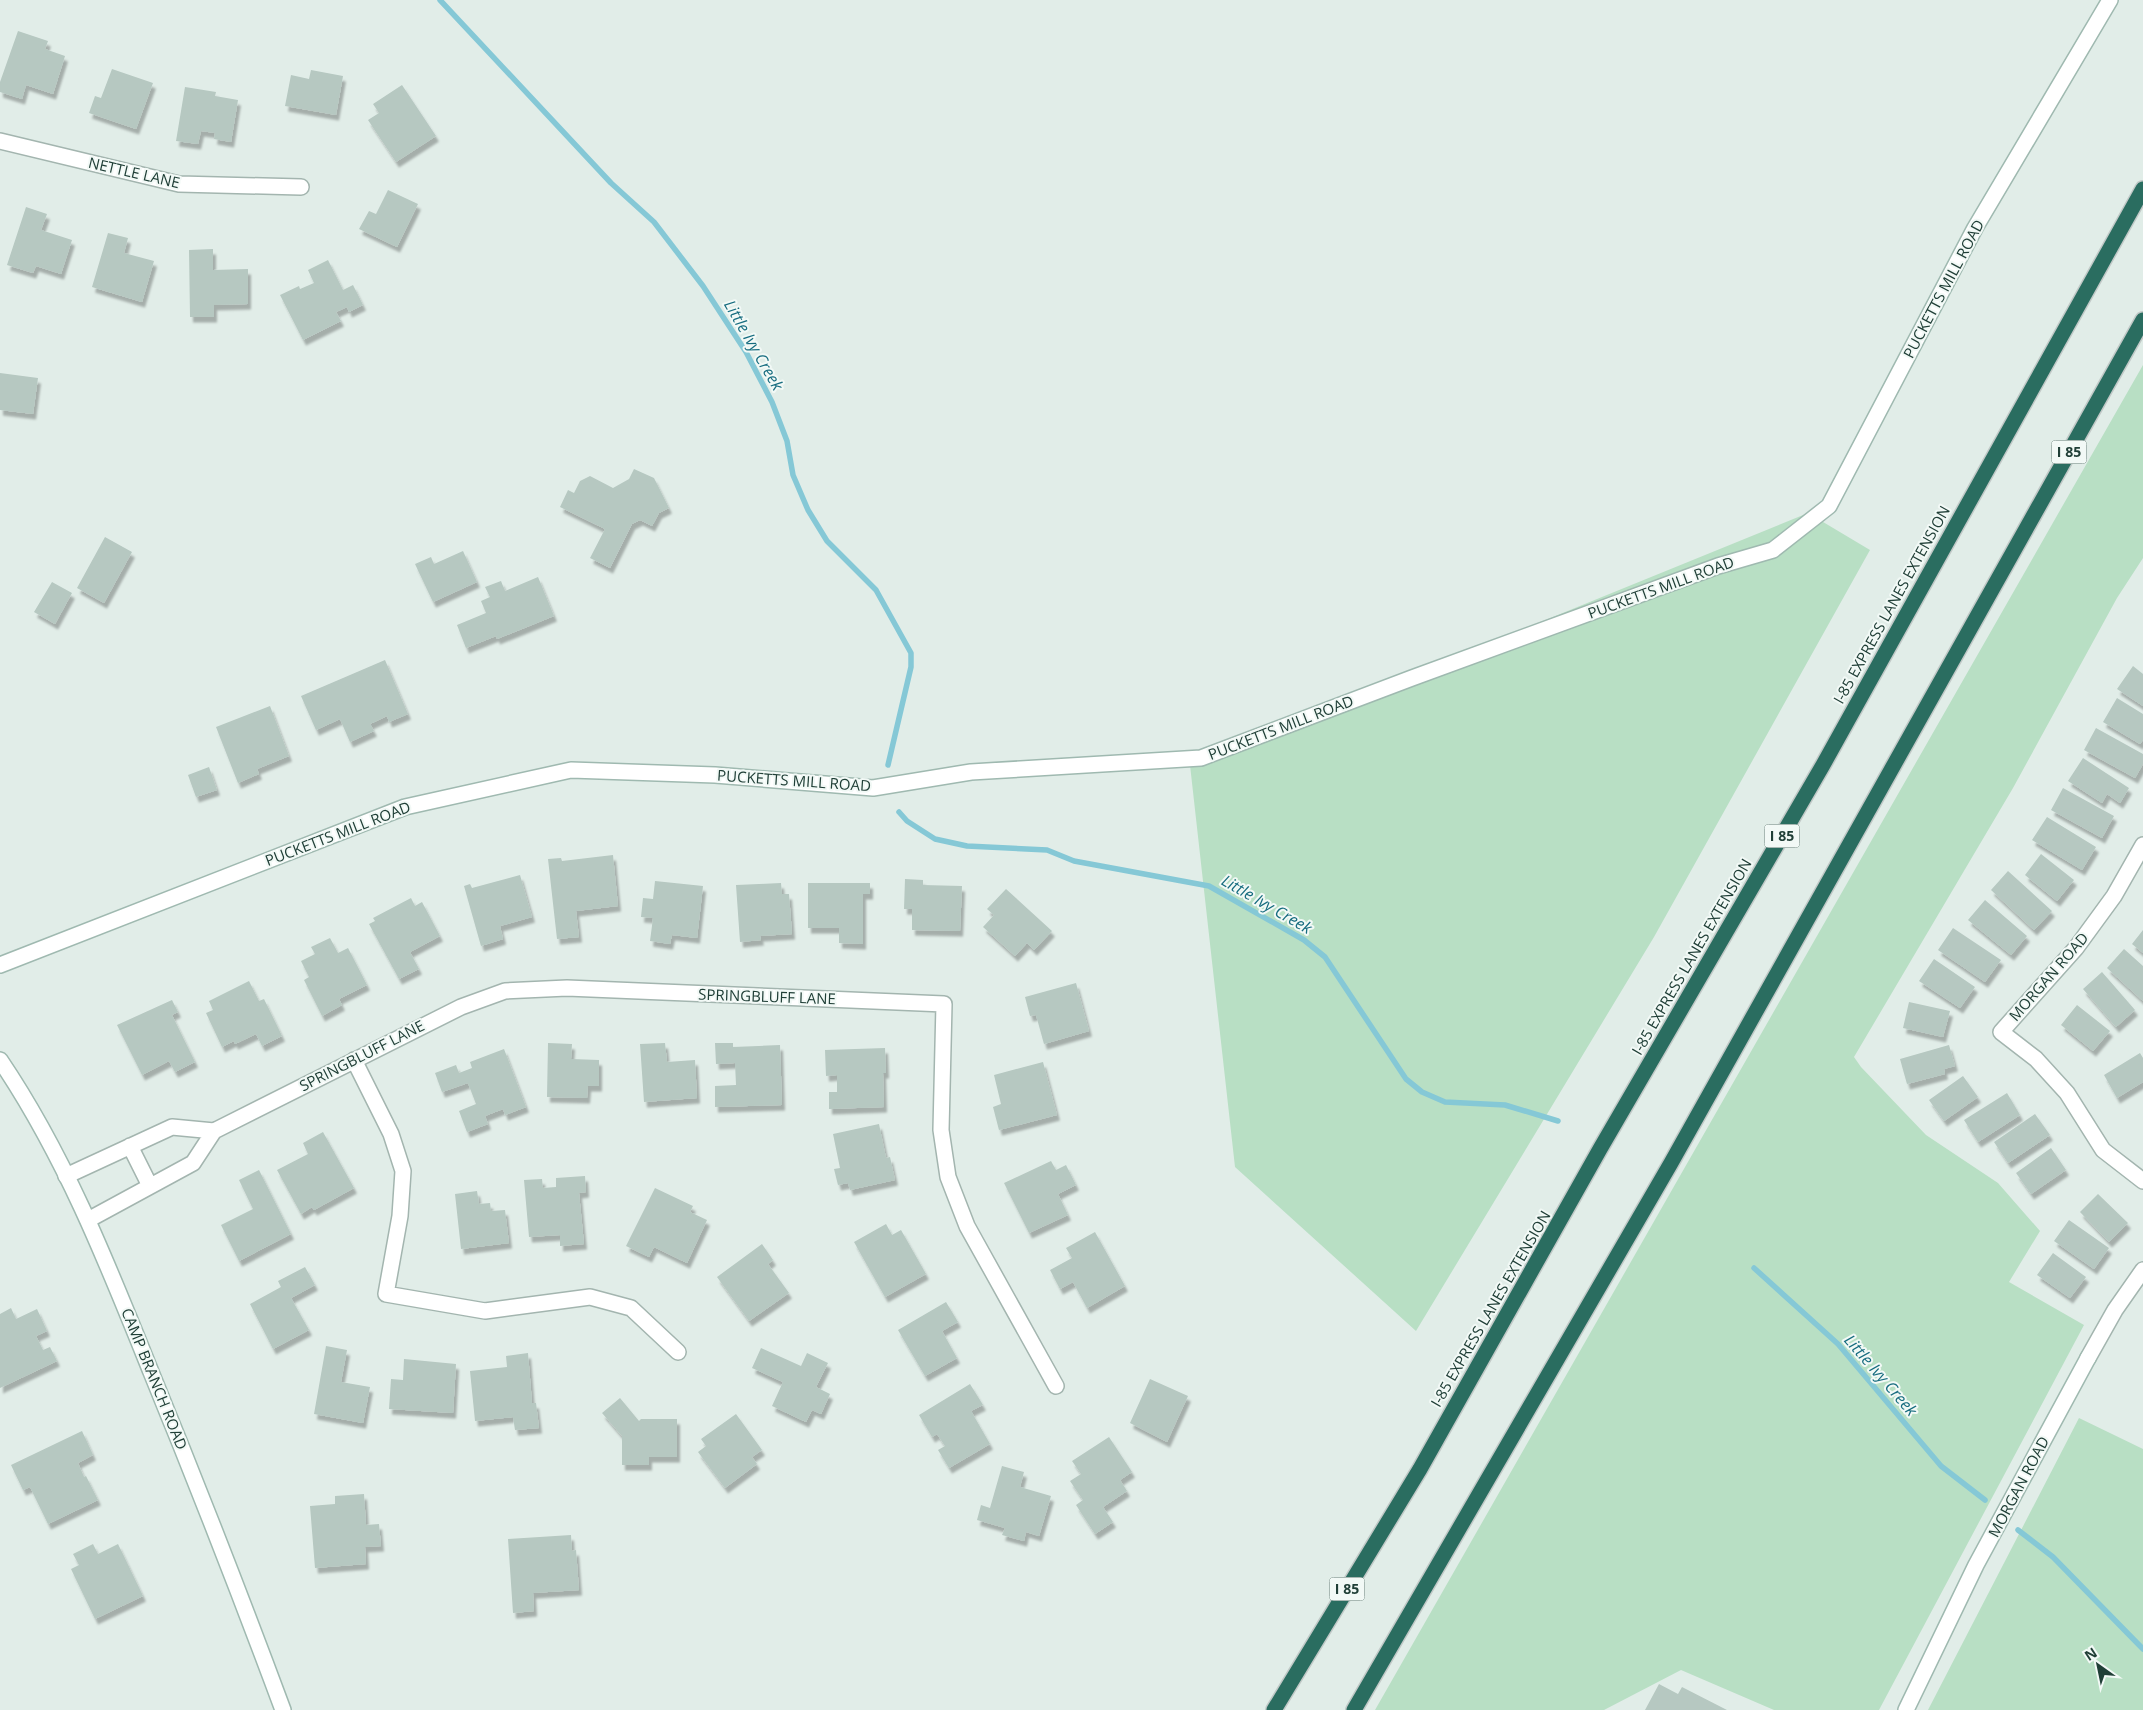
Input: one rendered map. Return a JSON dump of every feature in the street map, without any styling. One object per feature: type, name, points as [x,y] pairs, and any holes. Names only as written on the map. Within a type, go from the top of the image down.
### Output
[{"type":"highway","name":"I-85 EXPRESS LANES EXTENSION","points":[[1274,1710],[1420,1469],[1605,1141],[1824,765],[2143,188]]},
{"type":"highway","name":"I 85","points":[[1354,1710],[1671,1163],[2143,320]]},
{"type":"street","name":"PUCKETTS MILL ROAD","points":[[0,965],[405,807],[571,770],[715,775],[873,788],[971,772],[1201,758],[1412,678],[1718,566],[1773,550],[1829,506],[1975,228],[2110,0]]},
{"type":"street","name":"NETTLE LANE","points":[[0,141],[179,184],[301,186]]},
{"type":"street","name":"MORGAN ROAD","points":[[2143,846],[2114,896],[2076,948],[2001,1032],[2036,1058],[2068,1093],[2103,1150],[2143,1181]]},
{"type":"street","name":"SPRINGBLUFF LANE","points":[[88,1220],[193,1163],[214,1131],[460,1006],[505,991],[567,988],[944,1004],[941,1130],[948,1177],[967,1226],[1056,1386]]},
{"type":"street","name":"CAMP BRANCH ROAD","points":[[0,1060],[18,1087],[88,1220],[195,1479],[283,1710]]},
{"type":"street","points":[[354,1060],[390,1134],[403,1171],[400,1216],[386,1294],[485,1311],[590,1297],[631,1308],[678,1352]]},
{"type":"street","points":[[66,1176],[172,1127],[214,1131]]},
{"type":"street","points":[[130,1146],[150,1186]]},
{"type":"street","name":"MORGAN ROAD","points":[[1906,1710],[1976,1566],[2088,1358],[2114,1310],[2143,1270]]},
{"type":"green space","points":[[2143,365],[2143,558],[2117,598],[2013,788],[1854,1057],[1861,1067],[1926,1135],[1998,1183],[2040,1231],[2009,1282],[2084,1325],[1879,1710],[1774,1710],[1681,1670],[1604,1710],[1375,1710]]},
{"type":"green space","points":[[1808,513],[1870,550],[1654,937],[1416,1331],[1235,1167],[1190,765]]},
{"type":"green space","points":[[2079,1418],[2143,1449],[2143,1710],[1928,1710]]},
{"type":"building","points":[[18,31],[48,41],[45,49],[65,56],[53,94],[26,85],[22,99],[0,92],[0,82]]},
{"type":"building","points":[[112,69],[153,83],[136,129],[89,113],[95,96],[101,98]]},
{"type":"building","points":[[311,70],[343,76],[336,115],[285,106],[291,75],[309,79]]},
{"type":"building","points":[[402,85],[436,136],[396,162],[368,120],[379,113],[373,104]]},
{"type":"building","points":[[185,87],[216,92],[215,96],[238,100],[231,142],[214,139],[215,133],[201,131],[198,144],[176,141]]},
{"type":"building","points":[[388,190],[418,204],[397,247],[359,229],[369,211],[376,214]]},
{"type":"building","points":[[26,207],[47,214],[41,230],[72,240],[61,274],[36,266],[33,273],[7,265]]},
{"type":"building","points":[[108,233],[128,238],[124,253],[154,261],[142,302],[92,287]]},
{"type":"building","points":[[213,249],[213,270],[248,269],[248,304],[214,305],[214,317],[190,317],[189,250]]},
{"type":"building","points":[[328,260],[343,290],[353,285],[363,305],[349,312],[347,307],[336,312],[341,321],[303,340],[280,295],[299,286],[300,289],[314,283],[308,270]]},
{"type":"building","points":[[0,373],[38,378],[33,414],[0,410]]},
{"type":"building","points":[[634,469],[654,478],[669,508],[659,513],[652,526],[640,520],[632,524],[610,568],[590,558],[605,529],[560,507],[568,490],[574,493],[580,481],[590,476],[613,488],[629,479]]},
{"type":"building","points":[[105,537],[132,552],[104,603],[77,588]]},
{"type":"building","points":[[463,551],[477,582],[433,602],[415,564],[431,557],[434,564]]},
{"type":"building","points":[[538,577],[554,616],[497,639],[496,636],[466,648],[457,625],[486,613],[481,601],[490,597],[485,587],[501,581],[505,591]]},
{"type":"building","points":[[52,582],[72,593],[55,624],[34,612]]},
{"type":"building","points":[[385,660],[408,714],[389,722],[387,716],[370,724],[374,731],[350,742],[340,719],[316,730],[301,696]]},
{"type":"building","points":[[2133,666],[2143,674],[2143,706],[2117,689]]},
{"type":"building","points":[[2117,698],[2143,714],[2143,740],[2140,744],[2103,722]]},
{"type":"building","points":[[270,706],[289,756],[257,769],[259,774],[238,783],[216,727]]},
{"type":"building","points":[[2096,728],[2143,754],[2143,764],[2135,778],[2084,750]]},
{"type":"building","points":[[2083,758],[2129,788],[2120,803],[2107,794],[2102,803],[2068,781]]},
{"type":"building","points":[[209,767],[217,790],[196,797],[188,775]]},
{"type":"building","points":[[2063,788],[2114,816],[2102,838],[2051,810]]},
{"type":"building","points":[[2047,817],[2096,847],[2082,870],[2032,840]]},
{"type":"building","points":[[2041,854],[2074,880],[2057,901],[2025,875]]},
{"type":"building","points":[[613,855],[618,906],[576,911],[579,937],[557,939],[548,859],[561,858],[562,861]]},
{"type":"building","points":[[2008,871],[2052,911],[2034,930],[1991,890]]},
{"type":"building","points":[[520,875],[532,917],[500,926],[503,939],[481,946],[464,886],[470,884],[472,888]]},
{"type":"building","points":[[905,879],[923,880],[923,885],[962,886],[960,931],[912,930],[912,909],[904,909]]},
{"type":"building","points":[[655,881],[703,886],[697,938],[672,935],[670,944],[650,941],[653,918],[641,917],[643,898],[653,899]]},
{"type":"building","points":[[781,883],[782,894],[789,894],[792,934],[760,936],[761,940],[740,942],[736,885]]},
{"type":"building","points":[[808,883],[870,883],[870,894],[863,894],[863,944],[839,943],[839,928],[808,928]]},
{"type":"building","points":[[1006,889],[1052,931],[1034,950],[1027,943],[1015,956],[983,927],[994,915],[987,909]]},
{"type":"building","points":[[411,898],[415,906],[422,902],[440,936],[410,952],[419,969],[399,979],[369,924],[375,921],[373,918]]},
{"type":"building","points":[[1985,900],[2027,936],[2011,955],[1968,920]]},
{"type":"building","points":[[1953,928],[2001,960],[1985,982],[1938,950]]},
{"type":"building","points":[[2143,930],[2143,953],[2132,944]]},
{"type":"building","points":[[330,938],[338,953],[348,948],[367,985],[339,999],[342,1005],[322,1016],[304,980],[309,977],[301,961],[315,954],[311,947]]},
{"type":"building","points":[[2124,949],[2143,966],[2143,1001],[2107,968]]},
{"type":"building","points":[[1934,959],[1975,987],[1960,1008],[1919,981]]},
{"type":"building","points":[[2102,972],[2135,1010],[2116,1027],[2083,989]]},
{"type":"building","points":[[249,981],[259,1001],[264,999],[282,1036],[262,1046],[256,1034],[235,1044],[234,1041],[222,1047],[206,1013],[213,1010],[209,1001]]},
{"type":"building","points":[[1076,983],[1089,1031],[1044,1044],[1036,1015],[1030,1016],[1025,997]]},
{"type":"building","points":[[172,1000],[178,1012],[172,1015],[195,1062],[175,1072],[169,1061],[142,1075],[117,1025]]},
{"type":"building","points":[[1909,1002],[1950,1011],[1943,1037],[1903,1028]]},
{"type":"building","points":[[2077,1005],[2110,1031],[2093,1051],[2061,1025]]},
{"type":"building","points":[[548,1043],[572,1044],[571,1059],[599,1060],[599,1086],[588,1086],[587,1098],[547,1097]]},
{"type":"building","points":[[665,1043],[667,1062],[695,1060],[697,1098],[644,1102],[640,1044]]},
{"type":"building","points":[[715,1043],[733,1043],[733,1047],[780,1045],[782,1105],[715,1107],[715,1086],[736,1085],[735,1063],[716,1064]]},
{"type":"building","points":[[1949,1045],[1955,1066],[1944,1069],[1945,1074],[1907,1084],[1900,1059]]},
{"type":"building","points":[[885,1048],[886,1073],[883,1073],[884,1107],[829,1109],[829,1092],[837,1092],[837,1075],[826,1076],[825,1050]]},
{"type":"building","points":[[504,1049],[526,1107],[505,1115],[503,1109],[485,1116],[488,1124],[467,1132],[459,1111],[476,1104],[468,1083],[442,1092],[435,1073],[456,1065],[459,1073],[472,1068],[470,1062]]},
{"type":"building","points":[[2140,1053],[2143,1058],[2143,1082],[2117,1098],[2104,1075]]},
{"type":"building","points":[[1043,1062],[1057,1115],[999,1130],[993,1107],[1001,1104],[994,1075]]},
{"type":"building","points":[[1963,1076],[1978,1097],[1944,1121],[1929,1100]]},
{"type":"building","points":[[2007,1093],[2020,1115],[1978,1142],[1964,1120]]},
{"type":"building","points":[[2035,1114],[2050,1135],[2008,1163],[1994,1142]]},
{"type":"building","points":[[879,1124],[886,1158],[890,1157],[895,1180],[850,1190],[848,1183],[838,1185],[834,1169],[840,1168],[833,1134]]},
{"type":"building","points":[[323,1132],[354,1188],[314,1210],[312,1207],[301,1214],[277,1170],[308,1154],[303,1143]]},
{"type":"building","points":[[2051,1148],[2066,1170],[2031,1194],[2016,1173]]},
{"type":"building","points":[[1051,1161],[1056,1170],[1066,1165],[1076,1185],[1058,1194],[1068,1215],[1029,1233],[1004,1183]]},
{"type":"building","points":[[259,1170],[291,1234],[239,1261],[221,1225],[253,1209],[239,1180]]},
{"type":"building","points":[[585,1176],[586,1192],[579,1193],[584,1244],[560,1246],[560,1235],[529,1237],[524,1180],[542,1179],[543,1188],[556,1187],[556,1178]]},
{"type":"building","points":[[655,1188],[693,1206],[690,1212],[707,1220],[687,1263],[654,1247],[649,1257],[626,1246]]},
{"type":"building","points":[[477,1191],[479,1204],[490,1203],[491,1211],[505,1210],[509,1243],[461,1249],[455,1194]]},
{"type":"building","points":[[2098,1194],[2128,1223],[2109,1242],[2080,1212]]},
{"type":"building","points":[[2069,1220],[2109,1248],[2094,1269],[2054,1241]]},
{"type":"building","points":[[886,1224],[892,1235],[901,1230],[926,1274],[885,1297],[854,1242]]},
{"type":"building","points":[[1095,1232],[1125,1286],[1087,1308],[1073,1282],[1060,1289],[1050,1270],[1072,1258],[1066,1248]]},
{"type":"building","points":[[762,1244],[773,1260],[768,1264],[789,1293],[749,1321],[717,1277]]},
{"type":"building","points":[[2053,1253],[2086,1277],[2070,1298],[2037,1275]]},
{"type":"building","points":[[305,1267],[315,1285],[291,1298],[309,1330],[273,1349],[250,1304],[281,1287],[278,1281]]},
{"type":"building","points":[[946,1302],[958,1322],[942,1331],[957,1358],[925,1376],[898,1330]]},
{"type":"building","points":[[11,1308],[16,1319],[37,1309],[47,1331],[36,1336],[43,1350],[50,1347],[57,1361],[0,1388],[0,1314]]},
{"type":"building","points":[[326,1346],[347,1350],[341,1382],[370,1387],[363,1423],[314,1414]]},
{"type":"building","points":[[761,1348],[801,1366],[807,1353],[828,1363],[816,1387],[830,1394],[821,1414],[812,1410],[806,1422],[772,1406],[783,1382],[752,1368]]},
{"type":"building","points":[[528,1353],[532,1403],[536,1403],[539,1428],[515,1430],[513,1417],[475,1421],[470,1371],[507,1367],[506,1356]]},
{"type":"building","points":[[404,1359],[456,1364],[453,1413],[389,1409],[391,1379],[403,1380]]},
{"type":"building","points":[[1150,1379],[1188,1396],[1167,1442],[1130,1423]]},
{"type":"building","points":[[970,1384],[983,1405],[971,1411],[990,1444],[949,1468],[938,1450],[945,1446],[937,1434],[932,1437],[919,1415]]},
{"type":"building","points":[[620,1398],[639,1421],[641,1419],[677,1419],[677,1457],[649,1457],[649,1465],[622,1465],[622,1436],[602,1413]]},
{"type":"building","points":[[736,1414],[762,1450],[752,1457],[757,1464],[725,1488],[698,1452],[706,1446],[701,1439]]},
{"type":"building","points":[[82,1431],[93,1455],[78,1463],[98,1500],[48,1524],[30,1487],[23,1490],[11,1465]]},
{"type":"building","points":[[1109,1437],[1132,1472],[1120,1480],[1127,1491],[1103,1507],[1113,1522],[1095,1534],[1076,1505],[1083,1500],[1070,1481],[1081,1474],[1072,1461]]},
{"type":"building","points":[[1002,1466],[1024,1472],[1020,1487],[1051,1496],[1039,1536],[1026,1532],[1024,1541],[1002,1535],[1005,1528],[977,1520],[981,1505],[990,1508]]},
{"type":"building","points":[[364,1494],[366,1525],[379,1524],[381,1546],[365,1547],[366,1564],[315,1568],[310,1506],[335,1504],[335,1496]]},
{"type":"building","points":[[571,1535],[572,1551],[576,1550],[579,1590],[533,1593],[534,1611],[513,1613],[508,1539]]},
{"type":"building","points":[[93,1544],[98,1554],[118,1544],[143,1596],[95,1619],[71,1569],[79,1565],[73,1554]]},
{"type":"building","points":[[1659,1684],[1678,1694],[1682,1687],[1727,1710],[1645,1710]]},
{"type":"waterway","name":"Little Ivy Creek","points":[[440,0],[611,183],[654,222],[703,286],[746,352],[772,402],[787,441],[793,475],[808,510],[827,541],[876,590],[911,653],[911,667],[888,765]]},
{"type":"waterway","name":"Little Ivy Creek","points":[[899,812],[907,821],[935,839],[967,846],[1047,850],[1074,861],[1209,886],[1304,940],[1325,957],[1406,1079],[1422,1092],[1445,1102],[1505,1105],[1558,1121]]},
{"type":"waterway","name":"Little Ivy Creek","points":[[1754,1268],[1838,1344],[1941,1466],[1985,1500]]},
{"type":"waterway","name":"Little Ivy Creek","points":[[2018,1530],[2053,1557],[2143,1649]]}]
